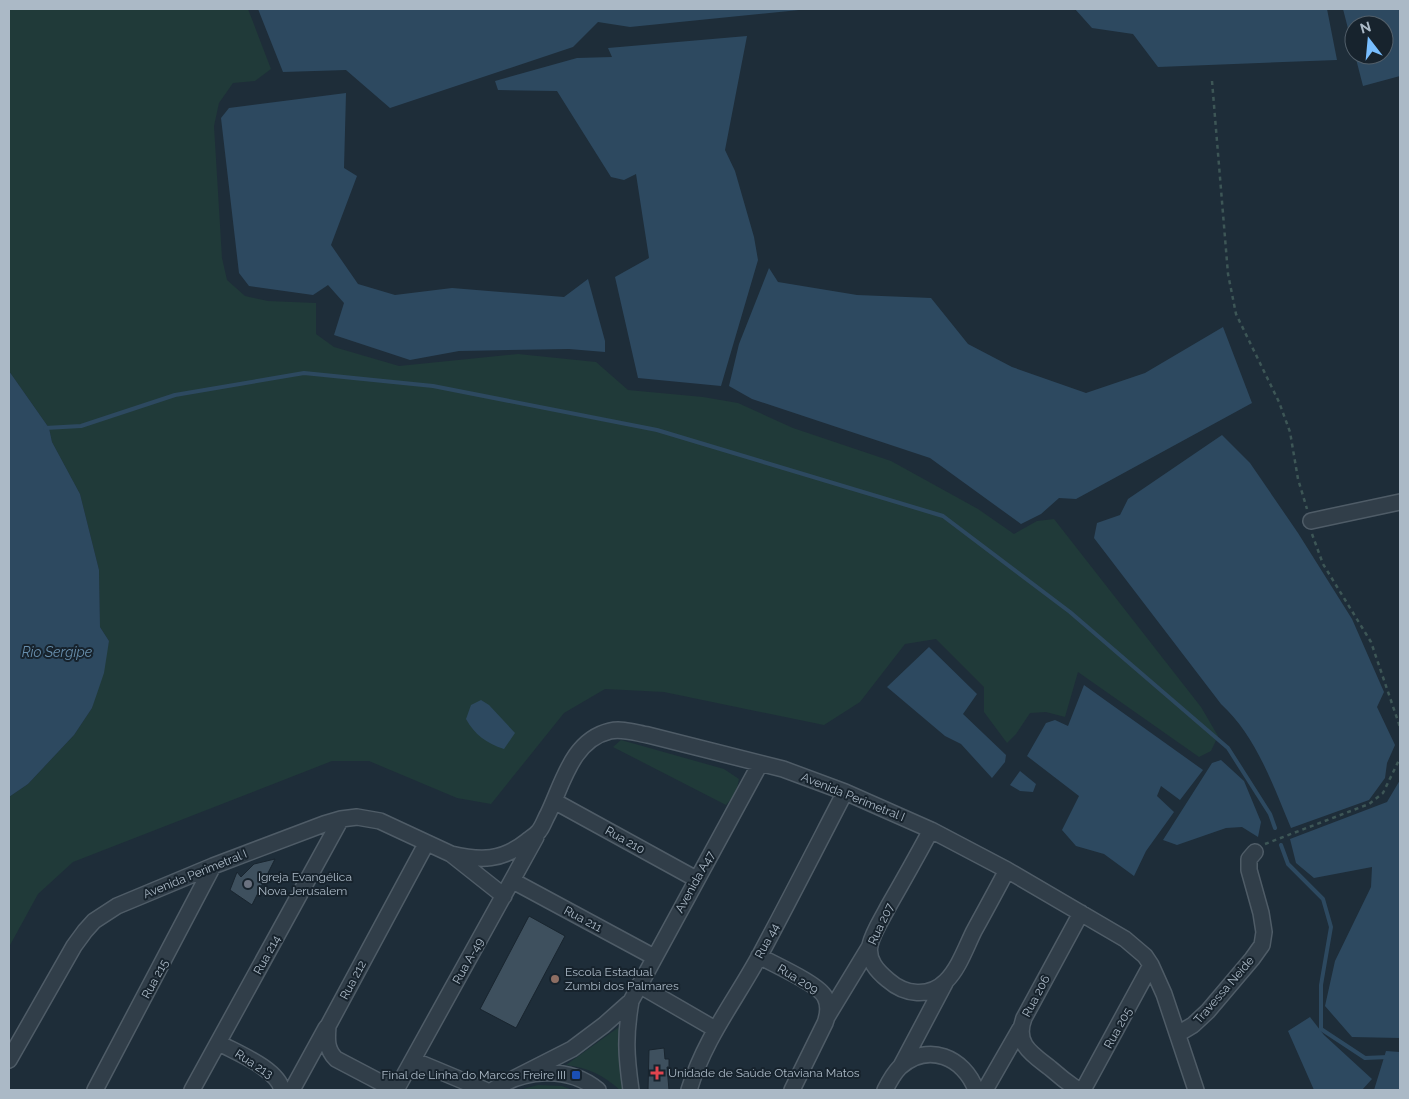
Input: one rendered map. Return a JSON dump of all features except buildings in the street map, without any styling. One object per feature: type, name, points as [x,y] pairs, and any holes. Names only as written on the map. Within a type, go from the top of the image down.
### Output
[{"type":"street","points":[[1311,521],[1400,502]]},
{"type":"street","name":"Avenida Perimetral I","points":[[9,1060],[74,946],[84,931],[101,915],[136,898],[213,866],[341,819],[357,817],[372,819],[392,826],[426,844],[451,854],[477,859],[497,857],[509,853],[539,831],[579,750],[590,740],[610,731],[624,730],[800,775],[845,792],[931,830],[1006,870],[1125,939],[1145,956],[1151,965],[1164,994],[1193,1083]]},
{"type":"street","name":"Avenida A47","points":[[631,1090],[626,1033],[631,1002],[760,764]]},
{"type":"street","name":"Rua 44","points":[[689,1090],[714,1029],[759,956],[845,792]]},
{"type":"street","name":"Rua 210","points":[[554,802],[696,880]]},
{"type":"street","name":"Rua 214","points":[[192,1090],[341,819]]},
{"type":"street","name":"Rua 207","points":[[931,830],[879,925],[870,946],[870,959],[873,965],[881,975],[898,987],[914,993],[924,993],[938,987],[946,980],[957,963],[1006,870]]},
{"type":"street","name":"Rua A-49","points":[[395,1090],[539,831]]},
{"type":"street","name":"Rua 212","points":[[292,1090],[426,844]]},
{"type":"street","name":"Travessa Neide","points":[[1178,1034],[1193,1025],[1208,1011],[1262,945],[1264,932],[1249,870],[1249,859],[1255,852]]},
{"type":"street","name":"Avenida Perimetral I","points":[[451,854],[504,896]]},
{"type":"street","name":"Rua 215","points":[[95,1090],[213,866]]},
{"type":"street","name":"Rua 211","points":[[512,881],[654,957]]},
{"type":"street","name":"Rua 206","points":[[1078,1090],[1028,1050],[1022,1039],[1020,1029],[1024,1018],[1081,913]]},
{"type":"street","points":[[792,1090],[827,1019],[870,946]]},
{"type":"street","name":"Rua 209","points":[[759,956],[807,982],[821,992],[828,1004],[827,1019]]},
{"type":"street","name":"Rua 205","points":[[1083,1090],[1151,965]]},
{"type":"street","points":[[885,1090],[900,1067],[946,980]]},
{"type":"street","points":[[639,985],[714,1029]]},
{"type":"street","name":"Avenida A47","points":[[493,1090],[572,1049],[631,1002]]},
{"type":"street","points":[[328,1026],[327,1044],[330,1052],[336,1059],[395,1090]]},
{"type":"street","points":[[985,1090],[1020,1029]]},
{"type":"street","name":"Rua 213","points":[[219,1042],[272,1074],[279,1082],[282,1090]]},
{"type":"street","points":[[900,1067],[921,1056],[932,1055],[945,1058],[959,1064],[966,1070],[976,1090]]},
{"type":"street","points":[[413,1060],[485,1090]]},
{"type":"street","points":[[515,1078],[548,1072],[565,1074],[598,1090]]},
{"type":"street","points":[[1184,1090],[1193,1083]]},
{"type":"path","points":[[1212,81],[1228,274],[1236,314],[1264,370],[1290,432],[1298,479],[1311,521],[1313,539],[1323,564],[1372,642],[1400,727]]},
{"type":"path","points":[[1255,852],[1264,844],[1369,804],[1383,793],[1392,778],[1400,758]]},
{"type":"green space","points":[[9,9],[248,9],[271,69],[255,81],[233,83],[219,103],[214,126],[222,258],[227,280],[245,296],[268,301],[316,303],[316,334],[334,347],[399,366],[518,354],[596,362],[628,390],[703,397],[738,403],[793,428],[891,461],[978,509],[1014,534],[1037,521],[1054,519],[1201,707],[1218,736],[1211,751],[1199,757],[1078,672],[1065,717],[1046,712],[1030,713],[1016,734],[1007,743],[984,712],[984,687],[936,639],[905,644],[860,702],[824,725],[664,692],[605,689],[564,713],[491,804],[457,798],[369,761],[332,761],[73,862],[38,894],[9,947],[9,797],[28,784],[74,735],[92,708],[109,641],[100,627],[99,570],[80,494],[52,442],[49,428],[9,371]]},
{"type":"green space","points":[[621,740],[724,769],[739,779],[736,793],[726,805],[613,747]]},
{"type":"green space","points":[[619,1027],[623,1090],[620,1090],[608,1080],[595,1073],[566,1065]]},
{"type":"green space","points":[[538,1085],[562,1086],[572,1090],[519,1090]]},
{"type":"water","points":[[258,9],[809,9],[630,27],[598,22],[573,47],[390,108],[346,70],[283,72]]},
{"type":"water","points":[[1075,9],[1327,9],[1337,60],[1158,67],[1133,34],[1092,28]]},
{"type":"water","points":[[1343,9],[1400,9],[1400,76],[1363,86],[1358,65],[1394,65],[1394,15],[1345,15]]},
{"type":"water","points":[[747,36],[725,150],[735,171],[754,237],[758,260],[721,386],[638,378],[615,277],[649,258],[636,174],[624,180],[611,177],[557,91],[498,90],[495,81],[577,58],[612,57],[608,48]]},
{"type":"water","points":[[346,93],[344,168],[357,176],[331,245],[358,284],[395,295],[452,288],[564,297],[588,279],[605,341],[605,352],[569,349],[459,351],[410,360],[334,335],[344,303],[328,285],[313,295],[249,286],[239,273],[221,118],[229,108]]},
{"type":"water","points":[[769,268],[778,282],[857,295],[931,298],[968,344],[1012,367],[1086,393],[1145,373],[1223,327],[1252,403],[1076,499],[1059,498],[1041,514],[1021,524],[930,458],[752,399],[729,386],[739,344]]},
{"type":"water","name":"Rio Sergipe","points":[[9,371],[49,428],[52,442],[80,494],[99,570],[100,627],[109,641],[104,673],[92,708],[74,735],[28,784],[9,797]]},
{"type":"water","points":[[1222,435],[1250,463],[1298,533],[1352,619],[1384,692],[1377,707],[1395,745],[1387,763],[1385,778],[1369,800],[1291,828],[1262,762],[1244,731],[1221,704],[1094,538],[1097,523],[1120,515],[1128,499]]},
{"type":"water","points":[[929,647],[977,694],[963,714],[1006,755],[1005,762],[992,778],[961,744],[945,736],[887,687]]},
{"type":"water","points":[[1084,685],[1203,770],[1180,800],[1161,786],[1157,796],[1174,812],[1146,851],[1134,876],[1104,854],[1076,846],[1062,830],[1079,796],[1027,756],[1046,723],[1055,720],[1068,726]]},
{"type":"water","points":[[481,700],[489,705],[515,733],[504,749],[482,738],[473,730],[466,719],[471,705]]},
{"type":"water","points":[[1221,760],[1244,781],[1261,822],[1258,837],[1242,827],[1226,828],[1177,845],[1163,840],[1212,763]]},
{"type":"water","points":[[1020,771],[1036,784],[1033,792],[1020,791],[1010,785]]},
{"type":"water","points":[[1400,780],[1400,1038],[1352,1037],[1325,1006],[1335,961],[1371,887],[1372,867],[1314,878],[1296,863],[1290,839],[1387,802]]},
{"type":"water","points":[[1310,1017],[1324,1035],[1372,1079],[1362,1090],[1314,1090],[1288,1031]]},
{"type":"water","points":[[1386,1051],[1400,1052],[1400,1090],[1374,1090]]},
{"type":"waterway","points":[[45,428],[81,426],[175,395],[304,373],[433,386],[657,430],[943,516],[1070,612],[1228,748],[1270,814],[1275,828]]},
{"type":"waterway","points":[[1281,845],[1288,864],[1323,899],[1331,927],[1321,985],[1321,1029],[1365,1058],[1388,1057]]},
{"type":"place","name":"Igreja Evangélica Nova Jerusalem","points":[[248,884]]},
{"type":"place","name":"Escola Estadual Zumbi dos Palmares","points":[[555,979]]},
{"type":"place","name":"Unidade de Saúde Otaviana Matos","points":[[657,1073]]},
{"type":"place","name":"Final de Linha do Marcos Freire III","points":[[576,1075]]}]
